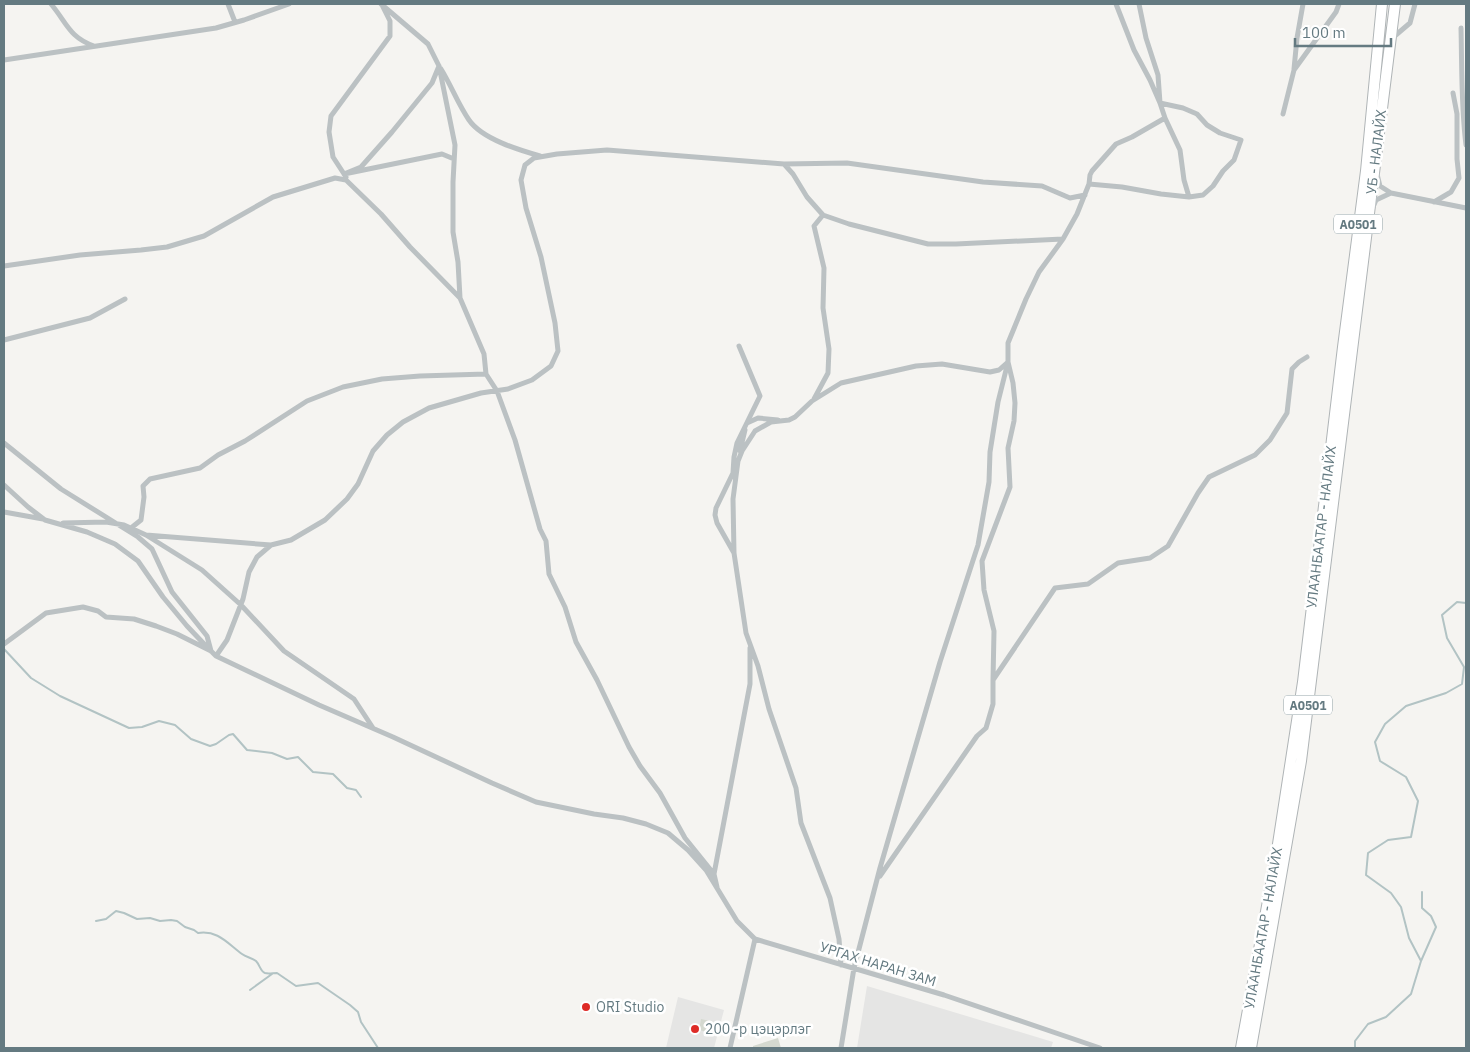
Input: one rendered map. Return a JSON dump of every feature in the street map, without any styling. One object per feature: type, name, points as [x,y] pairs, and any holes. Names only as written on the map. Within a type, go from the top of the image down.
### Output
[{"type":"highway","name":"УЛААНБААТАР - НАЛАЙХ","points":[[1241,1048],[1276,857],[1303,682],[1344,337],[1366,171],[1382,4]]},
{"type":"highway","name":"УБ - НАЛАЙХ","points":[[1351,360],[1395,4]]},
{"type":"highway","name":"УЛААНБААТАР - НАЛАЙХ","points":[[1251,1048],[1301,761],[1351,360]]},
{"type":"street","points":[[52,4],[73,35],[83,42],[96,47]]},
{"type":"street","points":[[228,4],[235,22]]},
{"type":"street","points":[[4,60],[216,28],[288,4]]},
{"type":"street","points":[[381,4],[428,44],[469,121],[477,129],[499,141],[543,157]]},
{"type":"street","points":[[353,188],[333,157],[329,132],[331,116],[390,36],[390,21],[381,4]]},
{"type":"street","points":[[1116,4],[1134,50],[1180,150],[1184,180],[1189,197]]},
{"type":"street","points":[[1138,4],[1146,38],[1158,75],[1160,103]]},
{"type":"street","points":[[1283,114],[1294,70],[1303,4]]},
{"type":"street","points":[[1294,70],[1336,12],[1339,4]]},
{"type":"street","points":[[1390,40],[1395,38],[1410,23],[1415,4]]},
{"type":"street","points":[[1461,28],[1462,109],[1466,145]]},
{"type":"street","points":[[439,66],[455,145],[453,232],[460,298],[484,354],[486,374],[497,391],[515,440],[540,529],[546,541],[549,574],[565,607],[576,642],[640,766],[660,793],[685,838],[714,874]]},
{"type":"street","points":[[344,174],[361,167],[392,132],[432,83],[439,66]]},
{"type":"street","points":[[1434,202],[1451,192],[1459,178],[1457,159],[1458,114],[1453,93]]},
{"type":"street","points":[[1089,184],[1189,197],[1203,195],[1214,186],[1234,160],[1241,140],[1220,133],[1207,125],[1197,114],[1183,108],[1160,103]]},
{"type":"street","points":[[841,1048],[854,968],[878,878],[935,681],[978,545],[989,482],[990,452],[1008,362],[1008,343],[1039,272],[1063,239],[1077,214],[1089,184],[1090,175],[1116,144],[1165,118]]},
{"type":"street","points":[[146,534],[271,545],[291,540],[324,520],[341,504],[358,484],[373,451],[387,435],[403,422],[429,408],[472,396],[508,389],[532,380],[551,366],[558,350],[555,323],[543,266],[526,208],[521,180],[525,166],[534,158],[607,150],[784,164],[847,163],[983,182],[1042,186],[1070,198],[1085,195]]},
{"type":"street","points":[[344,174],[442,154],[454,159]]},
{"type":"street","points":[[784,164],[793,174],[807,197],[823,215],[849,224],[928,244],[1063,239]]},
{"type":"street","points":[[1375,164],[1380,186],[1391,193],[1466,208]]},
{"type":"street","points":[[4,266],[88,254],[167,247],[204,236],[273,197],[335,178],[346,180],[381,214],[410,248],[460,298]]},
{"type":"street","points":[[1368,218],[1376,200],[1391,193]]},
{"type":"street","points":[[812,401],[828,372],[829,349],[823,308],[824,268],[814,226],[823,215]]},
{"type":"street","points":[[4,340],[90,318],[125,299]]},
{"type":"street","points":[[734,553],[715,515],[716,508],[733,472],[737,443],[760,396],[739,346]]},
{"type":"street","points":[[993,680],[1054,588],[1088,584],[1118,563],[1150,558],[1168,546],[1209,477],[1255,455],[1270,440],[1287,413],[1292,369],[1307,357]]},
{"type":"street","points":[[738,461],[755,431],[762,426],[794,418],[812,401],[841,384],[916,366],[942,364],[990,372],[999,370],[1008,362]]},
{"type":"street","points":[[878,878],[977,736],[986,728],[993,704],[994,631],[984,590],[982,561],[1010,487],[1008,448],[1012,434],[1015,403],[1008,362]]},
{"type":"street","points":[[131,528],[140,520],[144,497],[143,486],[150,479],[182,474],[200,468],[218,454],[245,441],[307,401],[343,387],[382,379],[486,374]]},
{"type":"street","points":[[746,424],[758,418],[780,421]]},
{"type":"street","points":[[717,886],[714,874],[750,684],[749,644],[734,553],[733,499],[738,461],[746,424]]},
{"type":"street","points":[[4,443],[61,489],[138,538],[152,550],[172,592],[207,636],[211,651]]},
{"type":"street","points":[[4,484],[45,520],[97,536],[115,544],[138,561],[163,597],[187,626],[216,656],[319,705],[536,802],[624,818],[668,833],[688,850],[706,870],[737,921],[755,939],[730,1048]]},
{"type":"street","points":[[4,512],[69,523],[106,522],[146,534],[202,570],[241,605],[284,651],[354,699],[373,728]]},
{"type":"street","points":[[216,656],[227,640],[241,605],[249,572],[257,557],[271,545]]},
{"type":"street","points":[[4,644],[46,613],[83,607],[98,610],[106,617],[134,619],[156,626],[211,651]]},
{"type":"street","points":[[749,644],[758,666],[769,709],[796,788],[801,823],[830,898],[839,939],[841,965]]},
{"type":"street","name":"УРГАХ НАРАН ЗАМ","points":[[755,939],[944,995],[1100,1048]]},
{"type":"shaded area","points":[[867,986],[1053,1042],[1051,1048],[857,1048]]},
{"type":"shaded area","name":"200 -р цэцэрлэг","points":[[678,997],[724,1010],[714,1048],[666,1048]]},
{"type":"shaded area","points":[[701,1019],[714,1022],[712,1033],[699,1030]]},
{"type":"shaded area","points":[[778,1038],[781,1048],[753,1048],[753,1046]]},
{"type":"waterway","points":[[1355,1048],[1355,1041],[1368,1024],[1386,1017],[1411,994],[1421,961],[1409,938],[1401,907],[1391,893],[1366,875],[1368,853],[1388,840],[1411,837],[1418,801],[1406,777],[1380,761],[1375,742],[1385,724],[1406,706],[1446,693],[1462,684],[1464,667],[1447,638],[1442,615],[1457,602],[1466,603]]},
{"type":"waterway","points":[[4,649],[31,678],[60,696],[129,728],[142,727],[159,721],[175,725],[191,739],[210,746],[233,734],[247,750],[272,753],[287,759],[298,757],[313,772],[333,774],[347,788],[356,790],[361,797]]},
{"type":"waterway","points":[[1421,961],[1436,927],[1431,916],[1422,908],[1422,892]]},
{"type":"waterway","points":[[96,921],[106,919],[116,911],[137,919],[150,918],[160,921],[177,921],[198,933],[217,935],[244,955],[256,961],[265,973],[277,973],[296,986],[318,983],[350,1005],[358,1012],[361,1022],[378,1048]]},
{"type":"waterway","points":[[250,990],[272,974]]},
{"type":"place","name":"ORI Studio","points":[[586,1007]]},
{"type":"place","name":"200 -р цэцэрлэг","points":[[695,1029]]}]
